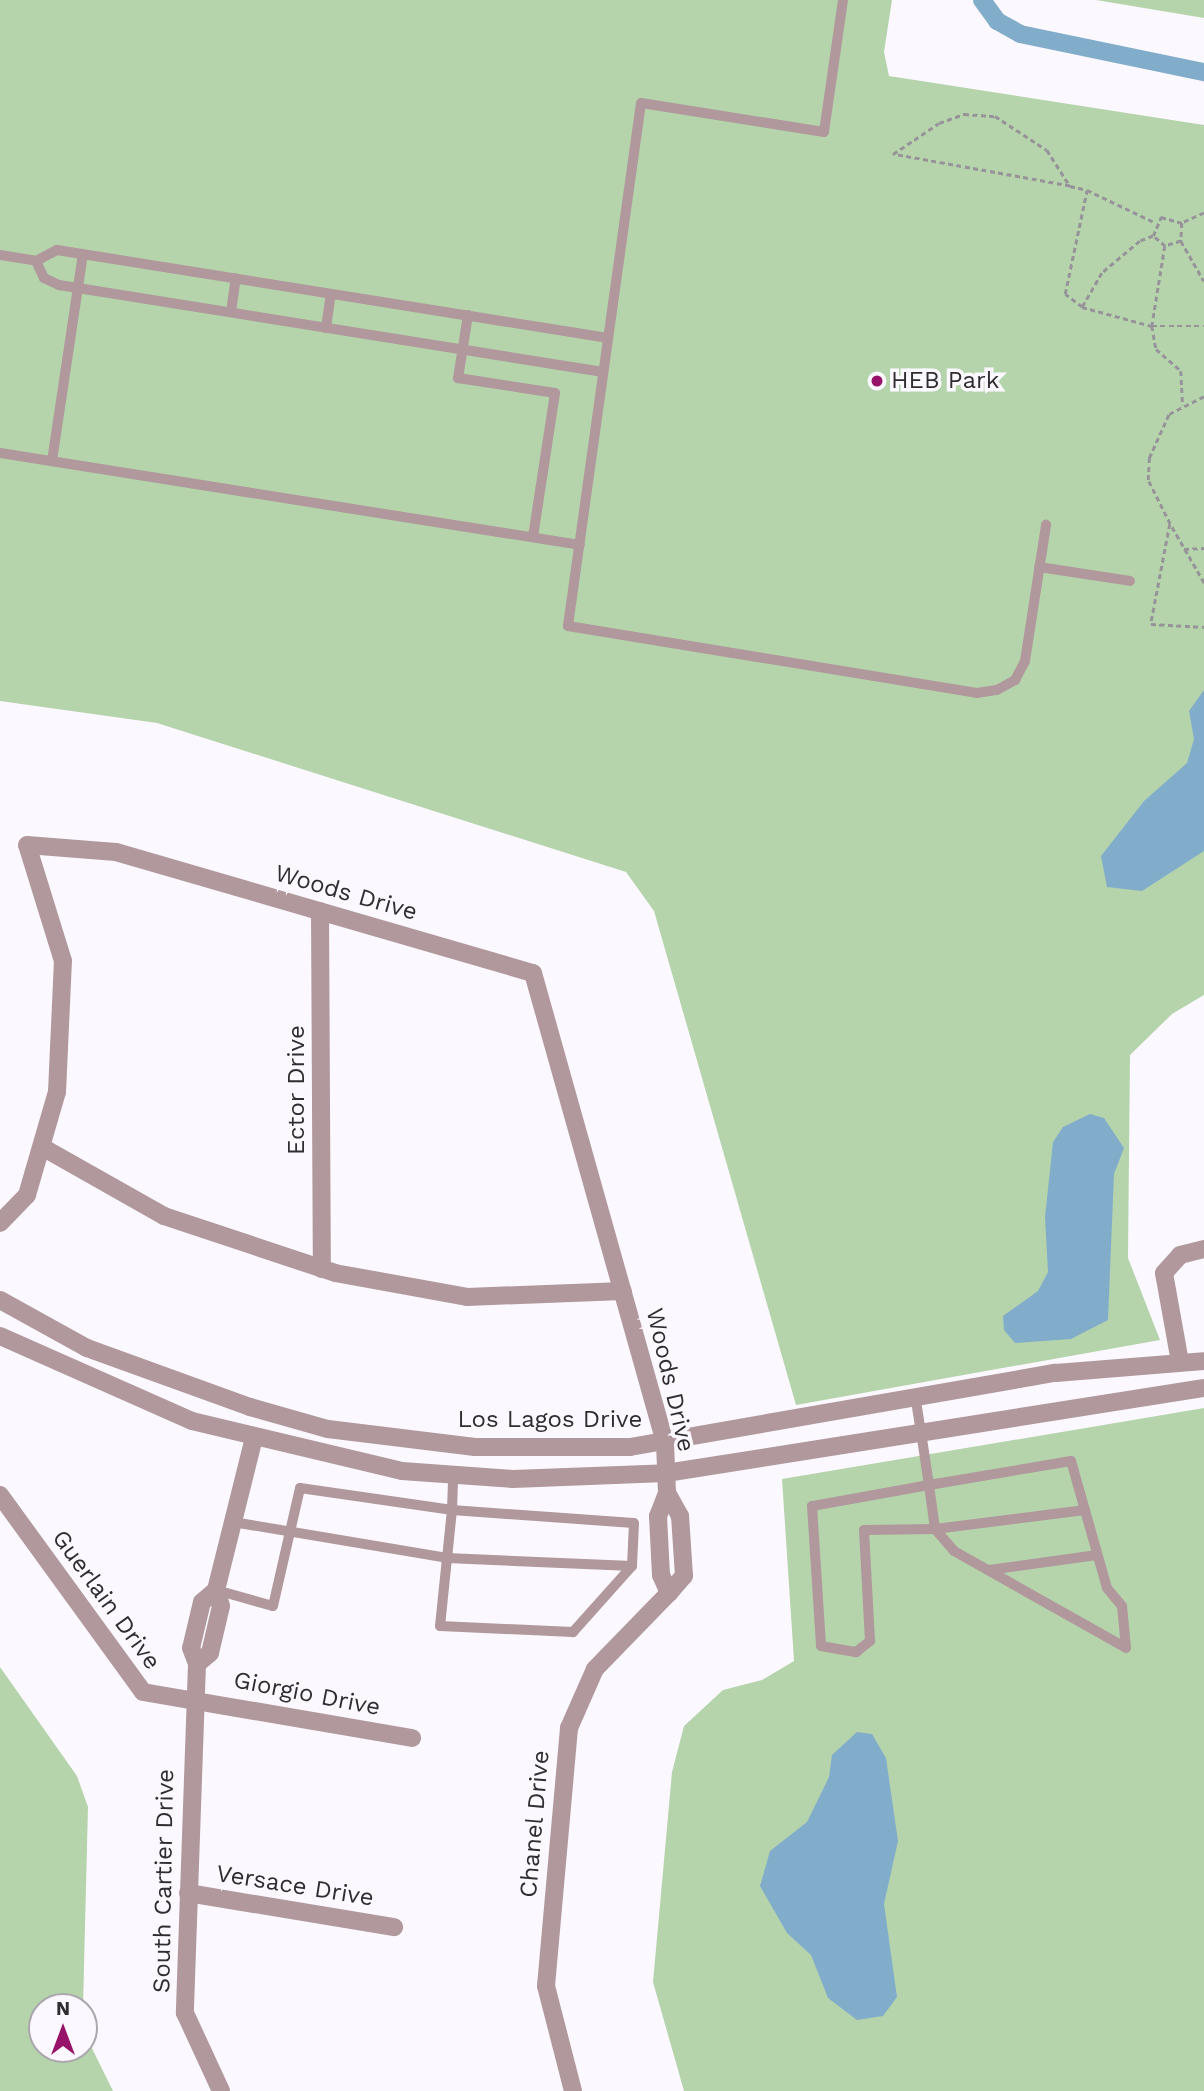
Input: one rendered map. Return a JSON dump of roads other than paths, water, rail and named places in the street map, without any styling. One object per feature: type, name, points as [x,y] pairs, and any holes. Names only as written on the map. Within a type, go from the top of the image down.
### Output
[{"type":"street","name":"Woods Drive","points":[[0,1223],[27,1195],[57,1092],[63,961],[27,845],[116,852],[533,973],[665,1443],[667,1493],[658,1516],[661,1575],[669,1593]]},
{"type":"street","name":"Ector Drive","points":[[320,911],[322,1269]]},
{"type":"street","points":[[41,1147],[164,1216],[322,1269],[467,1297],[623,1291]]},
{"type":"street","points":[[1180,1362],[1164,1273],[1180,1255],[1204,1249]]},
{"type":"street","name":"Los Lagos Drive","points":[[0,1300],[87,1348],[328,1429],[475,1447],[665,1443],[916,1401],[1056,1374],[1204,1361]]},
{"type":"street","points":[[0,1336],[82,1378],[254,1438],[401,1471],[453,1475],[593,1480],[666,1473],[1204,1388]]},
{"type":"street","name":"South Cartier Drive","points":[[197,1664],[211,1653],[215,1630],[216,1590],[254,1438]]},
{"type":"street","name":"Guerlain Drive","points":[[0,1495],[124,1673],[151,1695],[193,1698]]},
{"type":"street","name":"South Cartier Drive","points":[[216,1590],[202,1602],[191,1648],[197,1664],[193,1698],[185,2013],[221,2091]]},
{"type":"street","name":"Chanel Drive","points":[[573,2091],[546,1986],[569,1728],[595,1669],[669,1593]]},
{"type":"street","points":[[196,1626],[215,1630]]},
{"type":"street","name":"Giorgio Drive","points":[[193,1698],[412,1738]]},
{"type":"street","name":"Versace Drive","points":[[188,1893],[394,1927]]},
{"type":"lane","points":[[843,0],[824,132],[640,103],[568,626],[977,693],[1006,687],[1021,671],[1046,525]]},
{"type":"lane","points":[[36,261],[50,250],[83,254],[608,338]]},
{"type":"lane","points":[[52,461],[83,254]]},
{"type":"lane","points":[[0,255],[36,261],[50,282],[77,288],[603,372]]},
{"type":"lane","points":[[231,312],[236,278]]},
{"type":"lane","points":[[326,328],[331,293]]},
{"type":"lane","points":[[468,315],[458,378],[555,393],[533,537]]},
{"type":"lane","points":[[0,453],[580,545]]},
{"type":"lane","points":[[1039,567],[1130,581]]},
{"type":"lane","points":[[916,1401],[929,1485],[935,1529],[954,1551],[1126,1648],[1122,1606],[1107,1588],[1097,1555],[1085,1510],[1071,1461],[929,1485],[812,1506],[821,1646],[856,1652],[870,1641],[864,1530],[935,1529],[1085,1510]]},
{"type":"lane","points":[[216,1590],[273,1606],[300,1488],[452,1510],[634,1523],[632,1566],[573,1632],[440,1626],[452,1510],[453,1475]]},
{"type":"lane","points":[[233,1522],[447,1558],[632,1566]]},
{"type":"lane","points":[[989,1570],[1097,1555]]},
{"type":"water","points":[[1204,690],[1204,851],[1142,891],[1107,887],[1101,856],[1144,801],[1187,763],[1194,739],[1189,711]]},
{"type":"water","points":[[1090,1114],[1104,1118],[1124,1148],[1114,1174],[1108,1320],[1071,1339],[1015,1343],[1004,1330],[1003,1316],[1038,1291],[1048,1272],[1045,1217],[1053,1142],[1063,1127]]},
{"type":"water","points":[[857,1732],[872,1734],[886,1758],[898,1841],[884,1904],[897,1997],[883,2016],[857,2020],[828,1998],[811,1955],[787,1933],[760,1886],[770,1851],[807,1822],[829,1777],[832,1755]]},
{"type":"waterway","points":[[982,0],[997,21],[1020,34],[1204,72]]},
{"type":"place","name":"HEB Park","points":[[877,381]]}]
